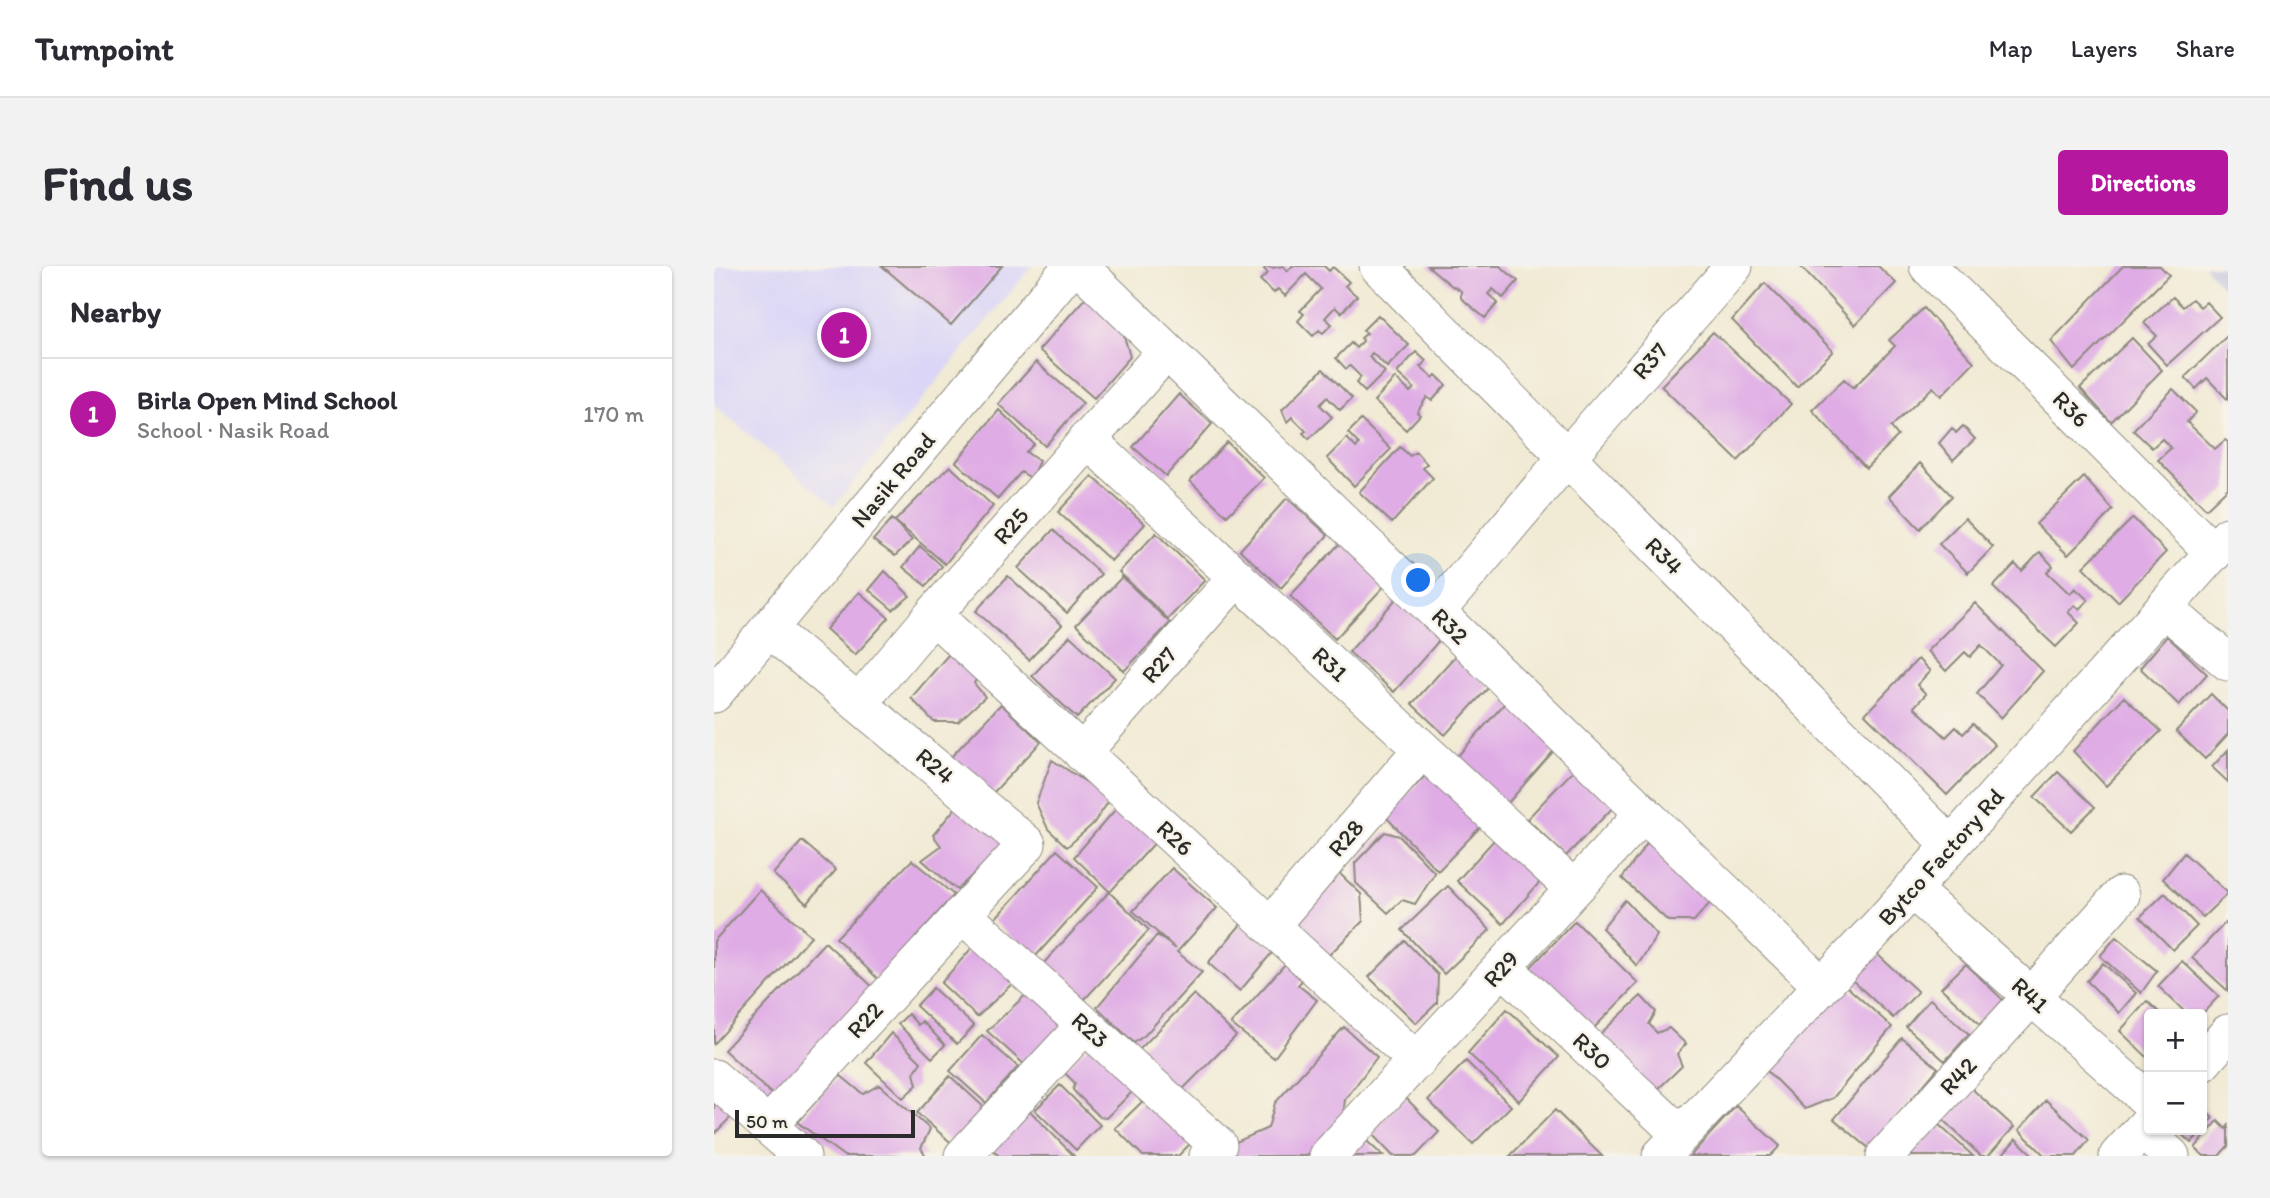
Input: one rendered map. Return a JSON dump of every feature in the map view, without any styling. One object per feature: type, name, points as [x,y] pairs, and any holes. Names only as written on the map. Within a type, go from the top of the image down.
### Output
[{"type":"street","name":"Nasik Road","points":[[714,694],[1072,266]]},
{"type":"street","name":"R32","points":[[1079,266],[1822,986]]},
{"type":"street","name":"R34","points":[[1378,266],[1951,846]]},
{"type":"street","name":"R37","points":[[1436,612],[1734,266]]},
{"type":"street","name":"R36","points":[[1928,266],[2221,545]]},
{"type":"street","name":"R25","points":[[859,703],[1166,351]]},
{"type":"street","name":"R31","points":[[1087,439],[1574,889]]},
{"type":"street","name":"Bytco Factory Rd","points":[[1671,1146],[1911,890],[2221,545]]},
{"type":"street","name":"R27","points":[[1082,752],[1237,577]]},
{"type":"street","points":[[2164,608],[2228,662]]},
{"type":"street","name":"R26","points":[[933,615],[1417,1061]]},
{"type":"street","name":"R24","points":[[769,629],[1027,844],[962,914]]},
{"type":"street","name":"R28","points":[[1270,926],[1422,749]]},
{"type":"street","name":"R29","points":[[1328,1156],[1644,813]]},
{"type":"street","name":"R41","points":[[1911,890],[2032,996],[2140,1127],[2171,1156]]},
{"type":"street","name":"R42","points":[[1885,1156],[2121,895]]},
{"type":"street","name":"R23","points":[[962,914],[1085,1025],[1213,1151]]},
{"type":"street","name":"R22","points":[[769,1127],[962,914]]},
{"type":"street","name":"R30","points":[[1503,967],[1671,1146]]},
{"type":"street","points":[[962,1156],[1085,1025]]},
{"type":"street","points":[[2207,1057],[2228,1033]]},
{"type":"street","points":[[714,1078],[802,1156]]},
{"type":"shaded area","points":[[714,266],[1032,266],[834,506],[714,405]]},
{"type":"shaded area","points":[[2204,266],[2228,266],[2228,293]]},
{"type":"building","points":[[882,266],[1002,266],[951,325]]},
{"type":"building","points":[[1266,266],[1283,266],[1288,271],[1292,266],[1324,266],[1329,271],[1333,267],[1349,282],[1345,286],[1357,296],[1341,313],[1335,307],[1325,318],[1332,324],[1323,333],[1319,330],[1313,336],[1298,321],[1304,314],[1300,311],[1321,289],[1306,274],[1285,296],[1278,289],[1274,293],[1260,280],[1268,273],[1264,269]]},
{"type":"building","points":[[1428,266],[1500,266],[1518,281],[1503,298],[1493,289],[1488,294],[1498,303],[1485,318],[1461,298],[1461,291]]},
{"type":"building","points":[[1800,266],[1878,266],[1896,283],[1855,325]]},
{"type":"building","points":[[2123,266],[2160,266],[2169,275],[2074,370],[2051,341]]},
{"type":"building","points":[[1765,283],[1833,351],[1797,387],[1732,320]]},
{"type":"building","points":[[1086,297],[1119,318],[1130,357],[1094,398],[1039,350]]},
{"type":"building","points":[[2173,297],[2183,307],[2192,299],[2200,307],[2206,302],[2220,317],[2167,365],[2148,344],[2157,336],[2144,323]]},
{"type":"building","points":[[1924,308],[1974,362],[1941,396],[1933,387],[1891,427],[1898,436],[1866,468],[1812,410],[1844,379],[1853,388],[1895,346],[1889,340]]},
{"type":"building","points":[[1378,315],[1409,345],[1387,367],[1372,353],[1369,357],[1385,372],[1365,392],[1356,383],[1361,377],[1350,366],[1346,369],[1336,358],[1351,343],[1356,348],[1363,341],[1361,338],[1367,333],[1363,330]]},
{"type":"building","points":[[1713,332],[1791,404],[1738,461],[1661,386]]},
{"type":"building","points":[[2228,335],[2228,400],[2207,378],[2196,389],[2185,377]]},
{"type":"building","points":[[2132,338],[2162,370],[2111,422],[2080,388]]},
{"type":"building","points":[[1416,352],[1426,361],[1420,367],[1433,378],[1436,375],[1446,385],[1432,401],[1427,397],[1417,412],[1420,415],[1406,430],[1374,401],[1395,378],[1410,392],[1414,388],[1397,373]]},
{"type":"building","points":[[1036,362],[1083,403],[1045,446],[998,404]]},
{"type":"building","points":[[1323,369],[1352,398],[1340,410],[1327,397],[1320,405],[1332,417],[1309,439],[1303,433],[1306,431],[1292,417],[1287,422],[1282,410]]},
{"type":"building","points":[[2173,389],[2196,412],[2187,422],[2215,449],[2225,440],[2228,442],[2228,488],[2206,509],[2158,460],[2171,448],[2162,439],[2152,448],[2133,430]]},
{"type":"building","points":[[1179,394],[1212,424],[1166,476],[1133,447]]},
{"type":"building","points":[[999,410],[1034,444],[1026,452],[1039,461],[1031,478],[1021,472],[998,499],[956,462]]},
{"type":"building","points":[[1361,420],[1391,449],[1354,486],[1327,458],[1347,438],[1356,448],[1359,444],[1348,433]]},
{"type":"building","points":[[1963,426],[1975,439],[1953,460],[1939,443],[1952,428],[1956,433]]},
{"type":"building","points":[[1227,442],[1264,478],[1227,516],[1190,481]]},
{"type":"building","points":[[1400,447],[1410,456],[1416,452],[1427,464],[1423,468],[1433,478],[1392,523],[1359,492]]},
{"type":"building","points":[[1920,463],[1952,496],[1920,529],[1889,496]]},
{"type":"building","points":[[950,466],[993,506],[945,564],[895,521]]},
{"type":"building","points":[[1092,476],[1145,524],[1111,561],[1058,512]]},
{"type":"building","points":[[2084,477],[2113,510],[2068,555],[2036,524]]},
{"type":"building","points":[[1287,498],[1328,535],[1281,588],[1240,550]]},
{"type":"building","points":[[1965,518],[1993,547],[1968,573],[1939,544]]},
{"type":"building","points":[[2133,518],[2166,552],[2118,602],[2083,567]]},
{"type":"building","points":[[892,519],[912,540],[895,556],[873,540]]},
{"type":"building","points":[[1053,530],[1101,574],[1067,613],[1018,568]]},
{"type":"building","points":[[1156,533],[1205,580],[1168,619],[1119,572]]},
{"type":"building","points":[[1345,538],[1390,580],[1335,639],[1290,596]]},
{"type":"building","points":[[920,546],[942,566],[926,586],[903,567]]},
{"type":"building","points":[[2040,552],[2053,566],[2047,572],[2070,594],[2075,588],[2088,600],[2079,609],[2075,605],[2068,612],[2079,623],[2056,647],[1993,587],[2015,564],[2022,571]]},
{"type":"building","points":[[885,571],[910,596],[893,610],[869,590]]},
{"type":"building","points":[[1008,576],[1062,625],[1029,660],[976,611]]},
{"type":"building","points":[[1122,577],[1170,623],[1124,671],[1076,625]]},
{"type":"building","points":[[1404,590],[1449,629],[1394,692],[1349,652]]},
{"type":"building","points":[[859,592],[889,618],[855,655],[826,629]]},
{"type":"building","points":[[1975,603],[2043,671],[2001,718],[1977,694],[2001,665],[1981,645],[1970,657],[1965,652],[1946,671],[1927,651]]},
{"type":"building","points":[[1070,636],[1115,678],[1077,718],[1032,676]]},
{"type":"building","points":[[2167,636],[2207,674],[2179,705],[2140,668]]},
{"type":"building","points":[[954,648],[980,674],[974,683],[985,697],[958,722],[934,722],[911,698]]},
{"type":"building","points":[[1455,656],[1489,687],[1445,735],[1412,704]]},
{"type":"building","points":[[1918,659],[1930,671],[1917,685],[1926,694],[1914,707],[1946,737],[1956,727],[1963,734],[1973,724],[1995,745],[1947,795],[1865,714]]},
{"type":"building","points":[[1514,693],[1565,738],[1507,804],[1455,759]]},
{"type":"building","points":[[2211,694],[2228,711],[2228,734],[2205,759],[2176,731]]},
{"type":"building","points":[[2124,697],[2161,731],[2106,786],[2073,751]]},
{"type":"building","points":[[1001,704],[1041,742],[991,795],[951,757]]},
{"type":"building","points":[[2228,750],[2228,782],[2212,767]]},
{"type":"building","points":[[1590,753],[1629,791],[1566,856],[1527,819]]},
{"type":"building","points":[[1052,760],[1111,798],[1093,824],[1067,847],[1048,829],[1036,803]]},
{"type":"building","points":[[1435,765],[1490,817],[1438,871],[1386,817]]},
{"type":"building","points":[[2058,772],[2095,807],[2071,831],[2034,797]]},
{"type":"building","points":[[1121,803],[1160,837],[1110,892],[1074,857]]},
{"type":"building","points":[[957,806],[1012,837],[957,890],[922,860],[941,846],[933,835]]},
{"type":"building","points":[[1385,832],[1399,836],[1435,873],[1415,904],[1402,900],[1388,913],[1356,883],[1355,863]]},
{"type":"building","points":[[1654,834],[1725,886],[1694,921],[1668,921],[1622,878]]},
{"type":"building","points":[[1494,840],[1546,875],[1503,924],[1457,881]]},
{"type":"building","points":[[802,841],[836,870],[807,904],[773,874]]},
{"type":"building","points":[[1057,850],[1098,887],[1034,958],[993,921]]},
{"type":"building","points":[[2184,853],[2228,893],[2203,917],[2163,879]]},
{"type":"building","points":[[912,860],[954,895],[916,937],[882,983],[836,938]]},
{"type":"building","points":[[1172,868],[1217,908],[1177,952],[1202,972],[1145,1035],[1134,1043],[1097,1007],[1157,935],[1176,949],[1133,911]]},
{"type":"building","points":[[1338,872],[1361,894],[1363,921],[1328,956],[1292,922]]},
{"type":"building","points":[[1448,886],[1490,930],[1444,974],[1402,930]]},
{"type":"building","points":[[760,890],[811,936],[714,1044],[714,941]]},
{"type":"building","points":[[1109,892],[1149,930],[1082,1002],[1042,965]]},
{"type":"building","points":[[2165,893],[2197,926],[2173,950],[2140,917]]},
{"type":"building","points":[[1625,900],[1657,935],[1637,966],[1602,928]]},
{"type":"building","points":[[1575,921],[1638,983],[1591,1031],[1528,970]]},
{"type":"building","points":[[1243,922],[1275,949],[1240,991],[1208,963]]},
{"type":"building","points":[[2225,923],[2228,926],[2228,991],[2192,958]]},
{"type":"building","points":[[2116,937],[2157,971],[2141,993],[2100,956]]},
{"type":"building","points":[[1405,941],[1438,975],[1437,1003],[1416,1023],[1369,977]]},
{"type":"building","points":[[825,942],[877,991],[776,1098],[724,1050]]},
{"type":"building","points":[[977,942],[1016,980],[977,1017],[941,983]]},
{"type":"building","points":[[1876,953],[1918,992],[1893,1018],[1852,980]]},
{"type":"building","points":[[2182,961],[2219,996],[2207,1009],[2182,1009],[2158,986]]},
{"type":"building","points":[[1287,962],[1305,977],[1298,985],[1317,1000],[1274,1058],[1231,1024]]},
{"type":"building","points":[[2103,963],[2136,993],[2119,1013],[2087,981]]},
{"type":"building","points":[[1966,964],[2003,1000],[1981,1025],[1941,988]]},
{"type":"building","points":[[1845,985],[1892,1027],[1833,1098],[1805,1109],[1763,1067]]},
{"type":"building","points":[[933,988],[974,1026],[957,1044],[916,1006]]},
{"type":"building","points":[[1033,988],[1069,1021],[1026,1066],[987,1031]]},
{"type":"building","points":[[1194,994],[1236,1036],[1179,1093],[1137,1052]]},
{"type":"building","points":[[1641,996],[1656,1012],[1649,1024],[1657,1033],[1669,1028],[1686,1044],[1677,1054],[1682,1066],[1655,1092],[1600,1034]]},
{"type":"building","points":[[1930,999],[1969,1034],[1945,1061],[1906,1027]]},
{"type":"building","points":[[2147,1001],[2156,1009],[2144,1009],[2144,1054],[2120,1031]]},
{"type":"building","points":[[1507,1009],[1559,1057],[1519,1101],[1468,1053]]},
{"type":"building","points":[[908,1014],[918,1025],[922,1021],[945,1045],[932,1058],[898,1024]]},
{"type":"building","points":[[1344,1027],[1377,1057],[1345,1100],[1342,1121],[1307,1156],[1225,1156],[1236,1142],[1268,1128],[1275,1103]]},
{"type":"building","points":[[891,1033],[921,1062],[914,1073],[917,1085],[903,1098],[866,1063]]},
{"type":"building","points":[[982,1035],[1018,1067],[986,1103],[950,1071]]},
{"type":"building","points":[[1902,1038],[1938,1068],[1870,1149],[1834,1119]]},
{"type":"building","points":[[1091,1043],[1136,1088],[1106,1118],[1100,1117],[1073,1090],[1075,1083],[1063,1071]]},
{"type":"building","points":[[1466,1061],[1511,1106],[1473,1144],[1428,1100]]},
{"type":"building","points":[[840,1075],[863,1094],[879,1085],[930,1129],[921,1148],[926,1156],[844,1156],[797,1122]]},
{"type":"building","points":[[950,1076],[988,1111],[956,1147],[917,1113]]},
{"type":"building","points":[[1060,1085],[1100,1125],[1076,1150],[1035,1110]]},
{"type":"building","points":[[1970,1087],[2014,1127],[1988,1156],[1981,1156],[1942,1119]]},
{"type":"building","points":[[714,1094],[735,1113],[714,1134]]},
{"type":"building","points":[[1148,1096],[1193,1141],[1178,1156],[1143,1156],[1115,1128]]},
{"type":"building","points":[[1405,1097],[1439,1132],[1416,1156],[1393,1156],[1370,1132]]},
{"type":"building","points":[[2046,1100],[2089,1140],[2076,1156],[2045,1156],[2019,1130]]},
{"type":"building","points":[[1736,1106],[1780,1146],[1770,1156],[1690,1156]]},
{"type":"building","points":[[1029,1110],[1074,1156],[999,1156],[990,1148]]},
{"type":"building","points":[[1555,1110],[1602,1156],[1510,1156]]},
{"type":"building","points":[[2207,1113],[2213,1118],[2207,1125]]},
{"type":"building","points":[[2218,1121],[2226,1129],[2228,1126],[2228,1146],[2219,1156],[2204,1156],[2195,1148]]},
{"type":"building","points":[[1938,1124],[1973,1156],[1908,1156]]},
{"type":"building","points":[[1357,1132],[1383,1156],[1335,1156]]},
{"type":"building","points":[[2182,1135],[2198,1135],[2191,1143]]},
{"type":"building","points":[[2016,1139],[2034,1156],[2001,1156]]},
{"type":"place","name":"Birla Open Mind School","points":[[844,335]]}]
